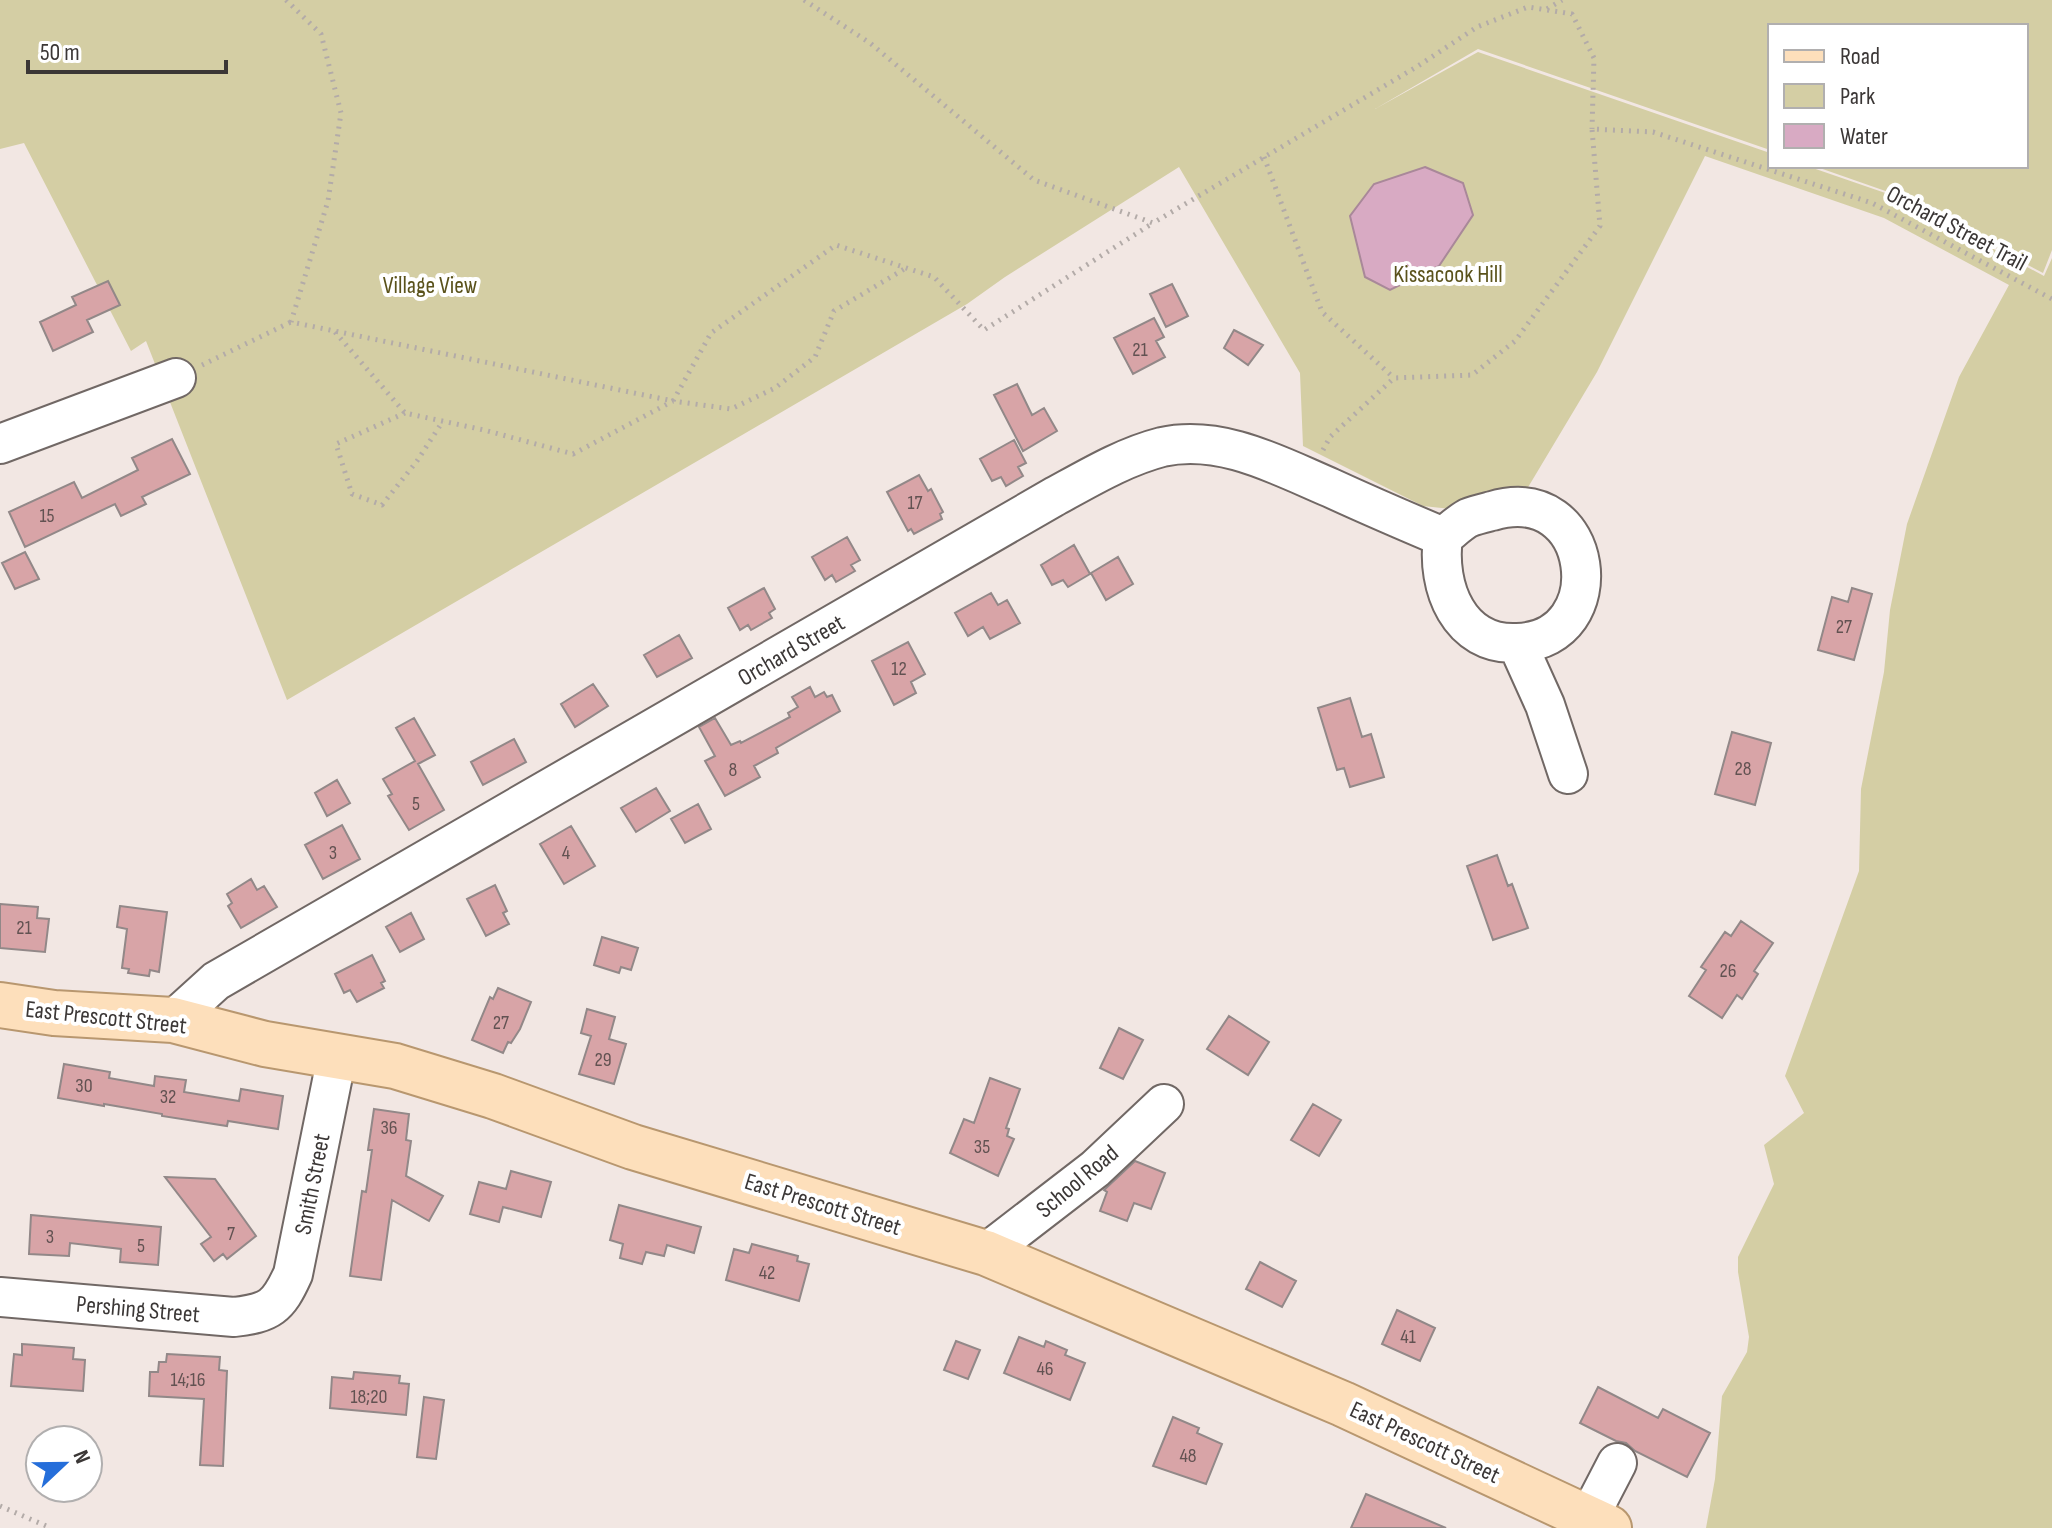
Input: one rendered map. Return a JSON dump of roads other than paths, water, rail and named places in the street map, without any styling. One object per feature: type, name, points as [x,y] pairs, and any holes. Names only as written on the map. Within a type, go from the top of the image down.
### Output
[{"type":"main road","name":"East Prescott Street","points":[[0,1005],[54,1013],[173,1020],[265,1044],[395,1066],[493,1096],[633,1147],[986,1253],[1343,1404],[1599,1522]]},
{"type":"street","points":[[0,444],[176,378]]},
{"type":"street","name":"Orchard Street","points":[[173,1020],[216,981],[1098,473],[1137,456],[1164,447],[1195,444],[1256,455],[1443,537]]},
{"type":"street","points":[[1510,506],[1544,510],[1567,530],[1580,560],[1581,588],[1572,614],[1556,632],[1527,642],[1501,644],[1472,632],[1453,606],[1446,585],[1440,554],[1443,537],[1469,518],[1510,506]]},
{"type":"street","points":[[1517,643],[1545,705],[1568,774]]},
{"type":"street","name":"Smith Street","points":[[272,1304],[283,1296],[300,1248],[337,1056]]},
{"type":"street","name":"School Road","points":[[986,1253],[1095,1169],[1164,1104]]},
{"type":"street","name":"Pershing Street","points":[[0,1297],[234,1317],[260,1314],[272,1304]]},
{"type":"street","points":[[1599,1522],[1617,1463]]},
{"type":"water","points":[[1425,167],[1463,183],[1473,215],[1439,266],[1390,290],[1365,277],[1350,216],[1374,184]]},
{"type":"park label","name":"Kissacook Hill","points":[[1448,274]]},
{"type":"park label","name":"Village View","points":[[430,285]]}]
